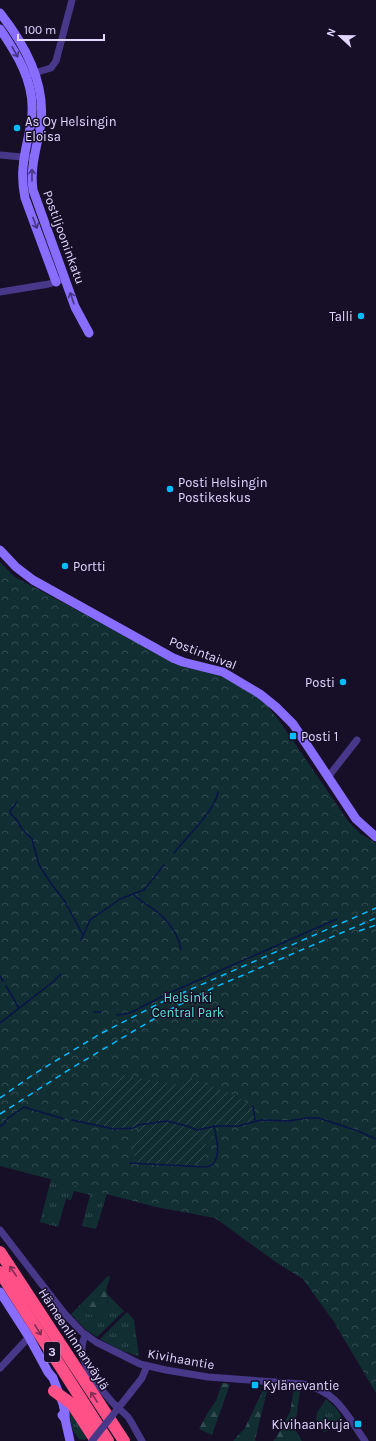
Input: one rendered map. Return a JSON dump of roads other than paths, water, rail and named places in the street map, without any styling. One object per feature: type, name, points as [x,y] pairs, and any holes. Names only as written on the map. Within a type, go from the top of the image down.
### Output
[{"type":"highway","name":"Hämeenlinnanväylä","points":[[0,1252],[124,1441]]},
{"type":"highway","name":"Hämeenlinnanväylä","points":[[0,1272],[108,1441]]},
{"type":"highway","points":[[57,1393],[72,1404],[96,1441]]},
{"type":"street","points":[[31,74],[51,68],[56,61],[72,0]]},
{"type":"street","name":"Postiljooninkatu","points":[[0,13],[23,46],[31,74]]},
{"type":"street","name":"Postiljooninkatu","points":[[0,29],[31,74],[40,90],[42,115],[40,128],[28,158],[22,179],[25,198],[56,282]]},
{"type":"street","points":[[0,155],[28,158]]},
{"type":"street","name":"Postiljooninkatu","points":[[28,158],[33,190],[77,312],[89,333]]},
{"type":"street","points":[[0,292],[65,279]]},
{"type":"street","name":"Postintaival","points":[[0,550],[16,567],[34,580],[158,650],[178,660],[223,672],[260,694],[293,724],[356,819],[376,837]]},
{"type":"street","points":[[328,777],[357,740]]},
{"type":"street","name":"Kivihaantie","points":[[0,1230],[64,1313],[86,1335],[114,1351],[147,1366],[208,1377],[313,1386],[328,1394],[340,1404],[365,1441]]},
{"type":"street","points":[[0,1292],[53,1378],[65,1413],[65,1419],[71,1440]]},
{"type":"street","points":[[86,1335],[82,1343],[84,1362],[99,1386],[128,1418],[142,1441]]},
{"type":"street","points":[[0,1368],[28,1337]]},
{"type":"street","points":[[92,1441],[142,1378],[147,1366]]},
{"type":"waterway","points":[[174,853],[212,807],[218,792]]},
{"type":"waterway","points":[[17,802],[10,811],[11,814],[22,829],[32,839],[39,865],[64,900],[83,935]]},
{"type":"waterway","points":[[81,940],[90,920],[120,899],[144,890],[164,865]]},
{"type":"waterway","points":[[134,895],[165,920],[175,933],[181,949]]},
{"type":"waterway","points":[[117,1015],[130,1013],[167,994],[337,919]]},
{"type":"waterway","points":[[0,1023],[61,974]]},
{"type":"waterway","points":[[0,976],[3,981]]},
{"type":"waterway","points":[[6,986],[19,1008]]},
{"type":"waterway","points":[[94,1012],[101,1012]]},
{"type":"waterway","points":[[253,1106],[255,1120]]},
{"type":"waterway","points":[[0,1126],[4,1124],[8,1118],[24,1107],[64,1119]]},
{"type":"waterway","points":[[72,1120],[114,1129],[134,1128],[138,1125],[167,1121],[197,1130],[216,1126],[238,1126],[261,1120],[288,1121],[319,1118],[358,1131],[376,1139]]},
{"type":"waterway","points":[[130,1163],[206,1167],[212,1165],[216,1159],[218,1150],[214,1126]]},
{"type":"railway","points":[[0,1098],[34,1074],[100,1034],[164,1001],[376,908]]},
{"type":"railway","points":[[0,1114],[70,1069],[169,1010],[213,988],[376,918]]},
{"type":"railway","points":[[359,931],[376,925]]},
{"type":"place","name":"As Oy Helsingin Eloisa","points":[[17,128]]},
{"type":"place","name":"Talli","points":[[361,316]]},
{"type":"place","name":"Posti Helsingin Postikeskus","points":[[170,489]]},
{"type":"place","name":"Portti","points":[[65,566]]},
{"type":"place","name":"Posti","points":[[343,682]]},
{"type":"place","name":"Posti 1","points":[[293,736]]},
{"type":"place","name":"Kylänevantie","points":[[255,1385]]},
{"type":"place","name":"Kivihaankuja","points":[[358,1424]]},
{"type":"park label","name":"Helsinki Central Park","points":[[188,1004]]}]
